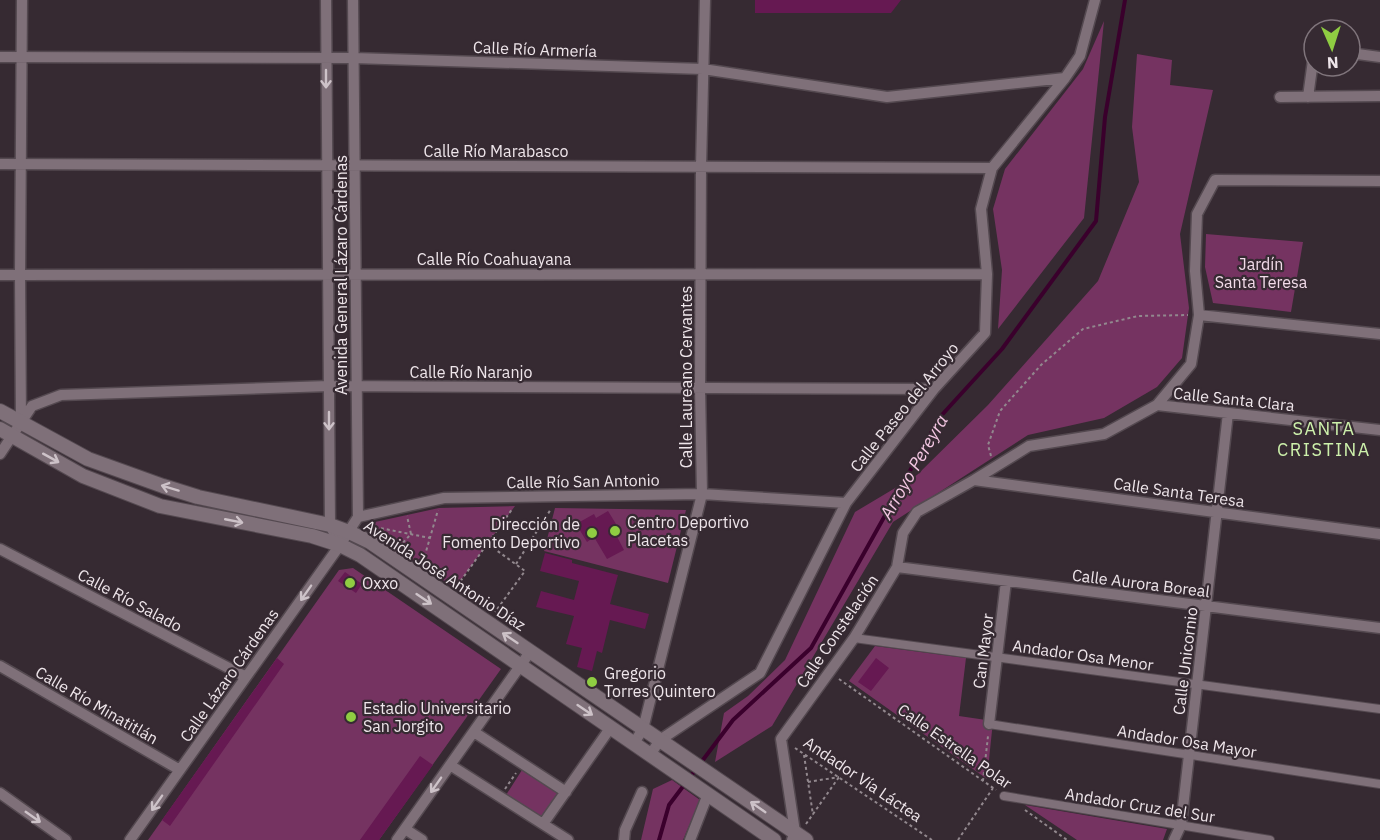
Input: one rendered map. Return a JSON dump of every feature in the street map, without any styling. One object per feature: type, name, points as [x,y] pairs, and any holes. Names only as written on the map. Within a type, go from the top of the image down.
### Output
[{"type":"street","points":[[21,424],[22,0]]},
{"type":"street","name":"Avenida General Lázaro Cárdenas","points":[[326,0],[330,525]]},
{"type":"street","name":"Avenida General Lázaro Cárdenas","points":[[353,0],[358,517]]},
{"type":"street","name":"Calle Laureano Cervantes","points":[[634,743],[644,729],[702,495],[701,168],[705,0]]},
{"type":"street","name":"Calle Paseo del Arroyo","points":[[650,755],[660,740],[760,673],[846,503],[934,389],[985,333],[987,274],[981,209],[992,168],[1080,56],[1095,0]]},
{"type":"street","points":[[1362,55],[1380,57]]},
{"type":"street","name":"Calle Río Armería","points":[[0,57],[354,58],[703,69],[887,97],[1065,78]]},
{"type":"street","points":[[1308,97],[1311,78]]},
{"type":"street","points":[[1280,97],[1380,96]]},
{"type":"street","name":"Calle Río Marabasco","points":[[0,164],[992,168]]},
{"type":"street","name":"Calle Constelación","points":[[781,739],[854,638],[897,567],[903,533],[917,512],[1029,446],[1104,434],[1157,405],[1191,364],[1199,315],[1195,271],[1197,214],[1215,180],[1380,181]]},
{"type":"street","name":"Calle Río Coahuayana","points":[[0,275],[987,274]]},
{"type":"street","points":[[1199,315],[1380,334]]},
{"type":"street","name":"Calle Río Naranjo","points":[[0,454],[6,433],[21,424],[33,406],[61,395],[329,386],[934,389]]},
{"type":"street","name":"Calle Santa Clara","points":[[1157,405],[1380,430]]},
{"type":"street","name":"Avenida José Antonio Díaz","points":[[0,411],[88,459],[162,486],[198,497],[330,525],[370,542],[710,774],[798,837]]},
{"type":"street","name":"Calle Unicornio","points":[[1174,840],[1181,825],[1190,755],[1228,413]]},
{"type":"street","name":"Avenida José Antonio Díaz","points":[[6,433],[82,476],[160,506],[312,536],[340,545],[360,555],[774,840]]},
{"type":"street","name":"Calle Santa Teresa","points":[[974,480],[1380,534]]},
{"type":"street","name":"Calle Río San Antonio","points":[[358,517],[444,498],[702,495],[846,503]]},
{"type":"street","points":[[340,545],[358,517]]},
{"type":"street","points":[[330,525],[340,545]]},
{"type":"street","name":"Calle Lázaro Cárdenas","points":[[130,840],[340,545]]},
{"type":"street","name":"Calle Río Salado","points":[[0,549],[246,677]]},
{"type":"street","name":"Calle Aurora Boreal","points":[[897,567],[1380,628]]},
{"type":"street","name":"Can Mayor","points":[[989,724],[1006,581]]},
{"type":"street","name":"Andador Osa Menor","points":[[854,638],[1380,709]]},
{"type":"street","points":[[397,840],[530,652]]},
{"type":"street","name":"Calle Río Minatitlán","points":[[0,666],[180,770]]},
{"type":"street","name":"Andador Osa Mayor","points":[[989,724],[1380,784]]},
{"type":"street","points":[[543,824],[611,727]]},
{"type":"street","points":[[474,732],[566,792]]},
{"type":"street","points":[[781,739],[798,837]]},
{"type":"street","points":[[450,765],[568,840]]},
{"type":"street","points":[[624,840],[625,830],[642,792]]},
{"type":"street","points":[[0,793],[66,840]]},
{"type":"street","points":[[690,840],[706,793]]},
{"type":"street","name":"Andador Cruz del Sur","points":[[1004,796],[1270,840]]},
{"type":"street","points":[[405,829],[422,840]]},
{"type":"path","points":[[994,466],[988,445],[1000,411],[1041,366],[1083,328],[1138,316],[1199,315]]},
{"type":"path","points":[[455,588],[515,506]]},
{"type":"path","points":[[516,564],[553,506]]},
{"type":"path","points":[[422,565],[439,508]]},
{"type":"path","points":[[406,515],[411,534]]},
{"type":"path","points":[[375,527],[430,538]]},
{"type":"path","points":[[397,549],[411,534]]},
{"type":"path","points":[[487,544],[525,571],[493,614]]},
{"type":"path","name":"Calle Estrella Polar","points":[[829,672],[1004,796]]},
{"type":"path","points":[[983,780],[989,724]]},
{"type":"path","name":"Andador Vía Láctea","points":[[781,739],[932,840]]},
{"type":"path","points":[[804,754],[813,815]]},
{"type":"path","points":[[500,797],[522,764]]},
{"type":"path","points":[[808,782],[839,777]]},
{"type":"path","points":[[798,837],[839,777]]},
{"type":"path","points":[[958,840],[993,788]]},
{"type":"path","name":"Calle Estrella Polar","points":[[1022,808],[1067,840]]},
{"type":"green space","points":[[1104,21],[1084,218],[998,329],[1002,270],[993,209],[1005,169],[1083,69]]},
{"type":"green space","points":[[1137,54],[1172,60],[1170,85],[1213,90],[1180,234],[1189,308],[1182,358],[1157,387],[1104,418],[1028,435],[893,522],[772,726],[715,762],[724,713],[748,696],[785,660],[855,512],[917,475],[988,405],[1098,281],[1139,182],[1132,127]]},
{"type":"green space","name":"Jardín Santa Teresa","points":[[1206,234],[1303,242],[1291,312],[1213,303],[1205,267]]},
{"type":"green space","points":[[515,506],[455,588],[375,535],[375,522],[439,508]]},
{"type":"green space","name":"Centro Deportivo Placetas","points":[[555,508],[686,510],[668,583],[544,551]]},
{"type":"green space","name":"Estadio Universitario San Jorgito","points":[[353,568],[501,669],[379,840],[148,840],[339,570]]},
{"type":"green space","points":[[875,646],[966,658],[959,716],[993,721],[987,779],[849,681]]},
{"type":"green space","points":[[522,770],[559,794],[543,819],[506,795]]},
{"type":"green space","points":[[672,780],[700,800],[683,840],[641,840],[653,789]]},
{"type":"green space","points":[[1025,805],[1167,829],[1163,840],[1077,840]]},
{"type":"building","points":[[755,0],[901,0],[891,13],[755,13]]},
{"type":"building","points":[[608,511],[616,524],[612,527],[624,550],[607,559],[594,537],[587,542],[576,524],[594,514],[596,518]]},
{"type":"building","points":[[545,553],[618,575],[610,604],[649,614],[645,629],[610,620],[602,653],[597,651],[592,671],[577,667],[582,648],[566,644],[574,616],[536,607],[541,591],[574,600],[579,581],[540,571]]},
{"type":"building","name":"Oxxo","points":[[345,572],[362,584],[356,593],[338,581]]},
{"type":"building","points":[[277,658],[284,664],[170,826],[162,820]]},
{"type":"building","points":[[876,658],[889,668],[871,691],[858,682]]},
{"type":"building","points":[[420,756],[433,765],[379,840],[360,840]]},
{"type":"waterway","name":"Arroyo Pereyra","points":[[659,840],[669,805],[733,720],[811,648],[940,417],[1002,349],[1096,221],[1105,117],[1125,0]]},
{"type":"place","name":"Centro Deportivo Placetas","points":[[615,531]]},
{"type":"place","name":"Dirección de Fomento Deportivo","points":[[592,533]]},
{"type":"place","name":"Oxxo","points":[[350,583]]},
{"type":"place","name":"Gregorio Torres Quintero","points":[[592,682]]},
{"type":"place","name":"Estadio Universitario San Jorgito","points":[[351,717]]},
{"type":"district","name":"SANTA CRISTINA","points":[[1324,439]]}]
